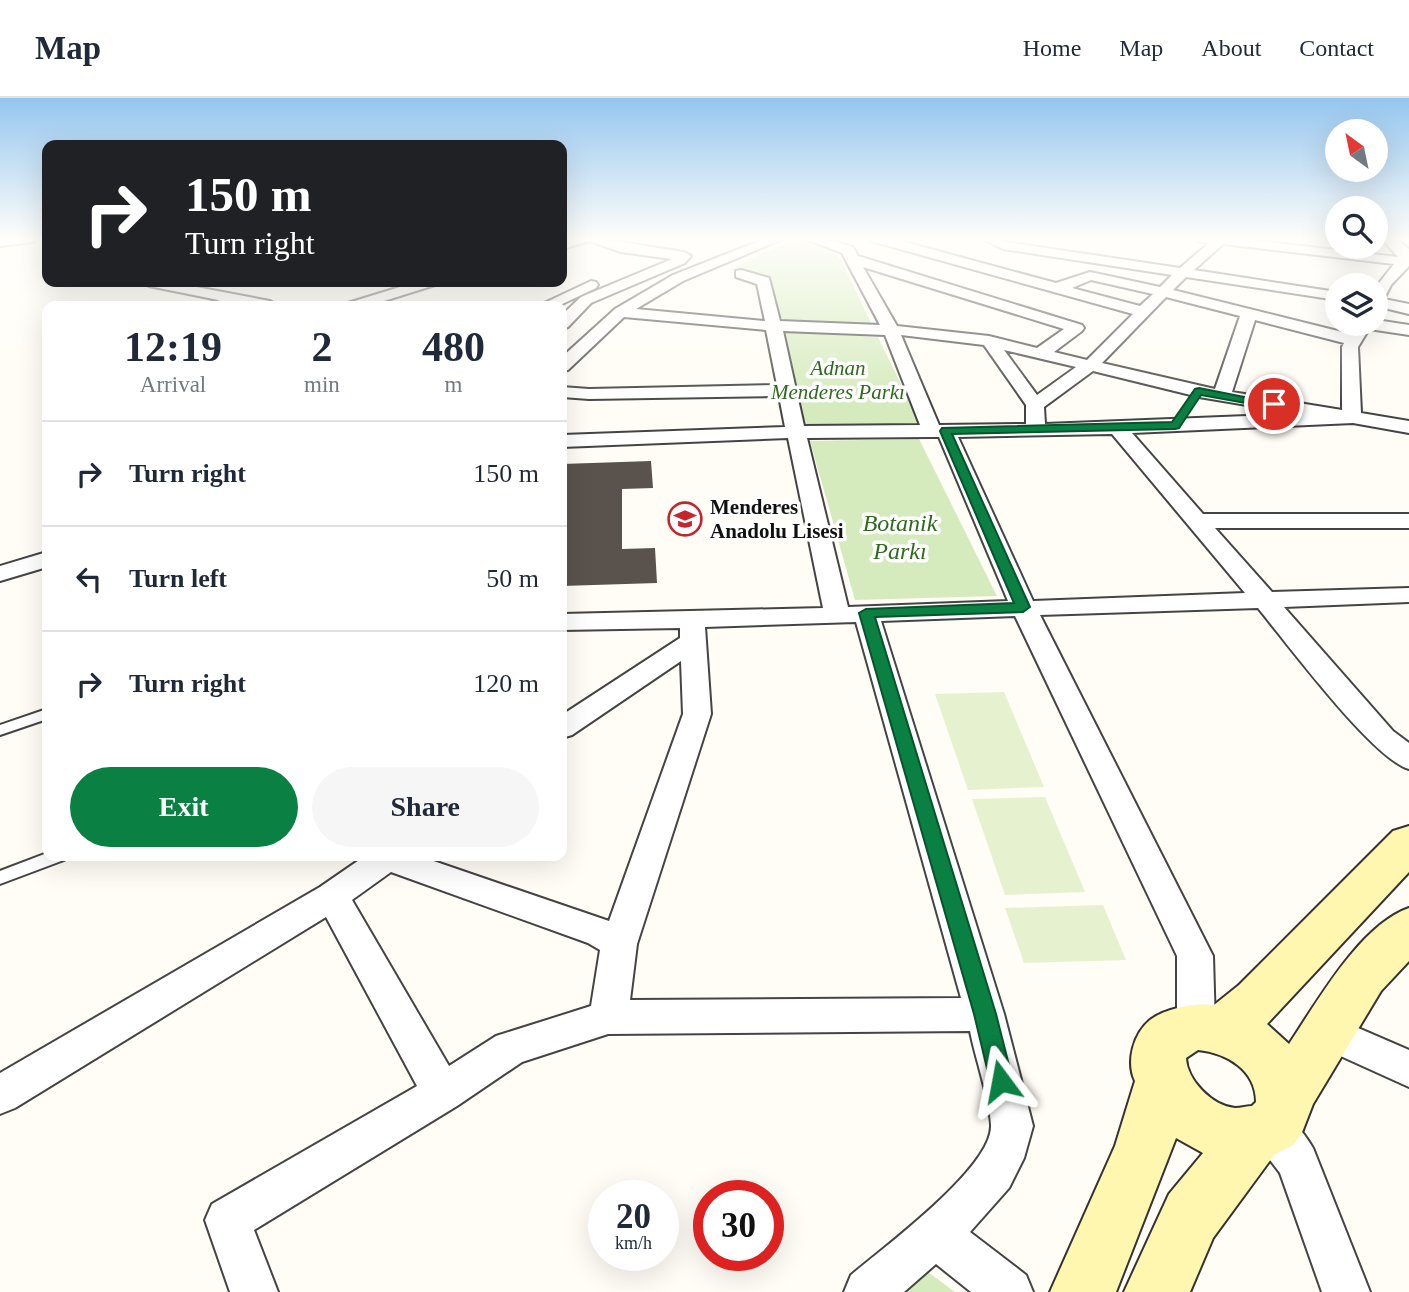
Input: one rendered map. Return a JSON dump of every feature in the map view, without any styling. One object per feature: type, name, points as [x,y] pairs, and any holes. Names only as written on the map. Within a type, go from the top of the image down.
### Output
[{"type":"street","points":[[212,294],[248,301]]},
{"type":"street","points":[[368,301],[392,294]]},
{"type":"street","points":[[567,315],[599,294]]},
{"type":"street","points":[[567,361],[620,312],[651,294]]},
{"type":"street","points":[[767,294],[796,432],[852,614],[985,1014],[1012,1126],[1003,1162],[978,1194],[868,1292]]},
{"type":"street","points":[[871,294],[1195,956],[1210,1028]]},
{"type":"street","points":[[965,294],[1076,328],[1041,353]]},
{"type":"street","points":[[926,332],[1012,294]]},
{"type":"street","points":[[1078,294],[1143,312]]},
{"type":"street","points":[[1035,405],[1091,365],[1161,294]]},
{"type":"street","points":[[1175,294],[1354,340]]},
{"type":"street","points":[[1388,305],[1409,309]]},
{"type":"street","points":[[620,312],[774,326],[926,332],[989,341],[1199,391],[1409,427]]},
{"type":"street","points":[[1222,395],[1249,313]]},
{"type":"street","points":[[1388,327],[1409,330]]},
{"type":"street","points":[[1352,418],[1350,347],[1357,336]]},
{"type":"street","points":[[989,341],[1035,405],[1036,430]]},
{"type":"street","points":[[567,392],[787,390]]},
{"type":"street","points":[[1175,426],[1199,391]]},
{"type":"street","points":[[567,440],[796,432],[1117,428],[1352,418]]},
{"type":"street","points":[[1117,428],[1382,738],[1409,759]]},
{"type":"street","points":[[1196,520],[1409,521]]},
{"type":"street","points":[[0,574],[42,561]]},
{"type":"street","points":[[567,622],[692,631],[852,614],[1409,595]]},
{"type":"street","points":[[567,723],[692,631]]},
{"type":"street","points":[[608,1017],[619,944],[697,714],[692,631]]},
{"type":"street","points":[[1210,1028],[1257,1000],[1409,843]]},
{"type":"street","points":[[0,1095],[332,895],[380,861]]},
{"type":"street","points":[[397,861],[600,933],[619,944]]},
{"type":"street","points":[[332,895],[442,1093]]},
{"type":"street","points":[[1157,1292],[1191,1216],[1270,1120],[1363,976],[1409,928]]},
{"type":"street","points":[[254,1292],[228,1220],[442,1093],[510,1048],[608,1017],[985,1014]]},
{"type":"street","points":[[1210,1028],[1255,1047],[1271,1062],[1281,1080],[1270,1120],[1233,1135],[1210,1128],[1190,1116],[1174,1101],[1162,1083],[1157,1066],[1158,1049],[1166,1037],[1179,1029],[1210,1028]]},
{"type":"street","points":[[1328,1032],[1409,1069]]},
{"type":"street","points":[[1083,1292],[1144,1149],[1162,1083]]},
{"type":"street","points":[[1270,1120],[1298,1163],[1346,1292]]},
{"type":"street","points":[[935,1234],[1009,1292]]},
{"type":"lane","points":[[223,301],[234,298]]},
{"type":"lane","points":[[0,730],[42,716]]},
{"type":"lane","points":[[0,878],[45,861]]},
{"type":"green space","points":[[773,294],[857,294],[873,327],[779,323]]},
{"type":"green space","name":"Adnan Menderes Parkı","points":[[784,332],[878,337],[920,423],[799,425]]},
{"type":"green space","name":"Botanik Parkı","points":[[919,439],[997,596],[855,600],[810,441]]},
{"type":"green space","points":[[1004,692],[1044,787],[968,790],[935,694]]},
{"type":"green space","points":[[1045,797],[1085,892],[1005,895],[972,799]]},
{"type":"green space","points":[[1103,905],[1126,960],[1024,963],[1005,908]]},
{"type":"green space","points":[[924,1269],[955,1292],[897,1292]]},
{"type":"building","points":[[651,461],[653,488],[622,489],[622,549],[655,548],[657,583],[567,586],[567,464]]},
{"type":"place","name":"Menderes Anadolu Lisesi","points":[[685,519]]},
{"type":"route","points":[[1001,1081],[985,1014],[866,613],[1023,607],[946,431],[1175,426],[1199,391],[1274,404]]}]
